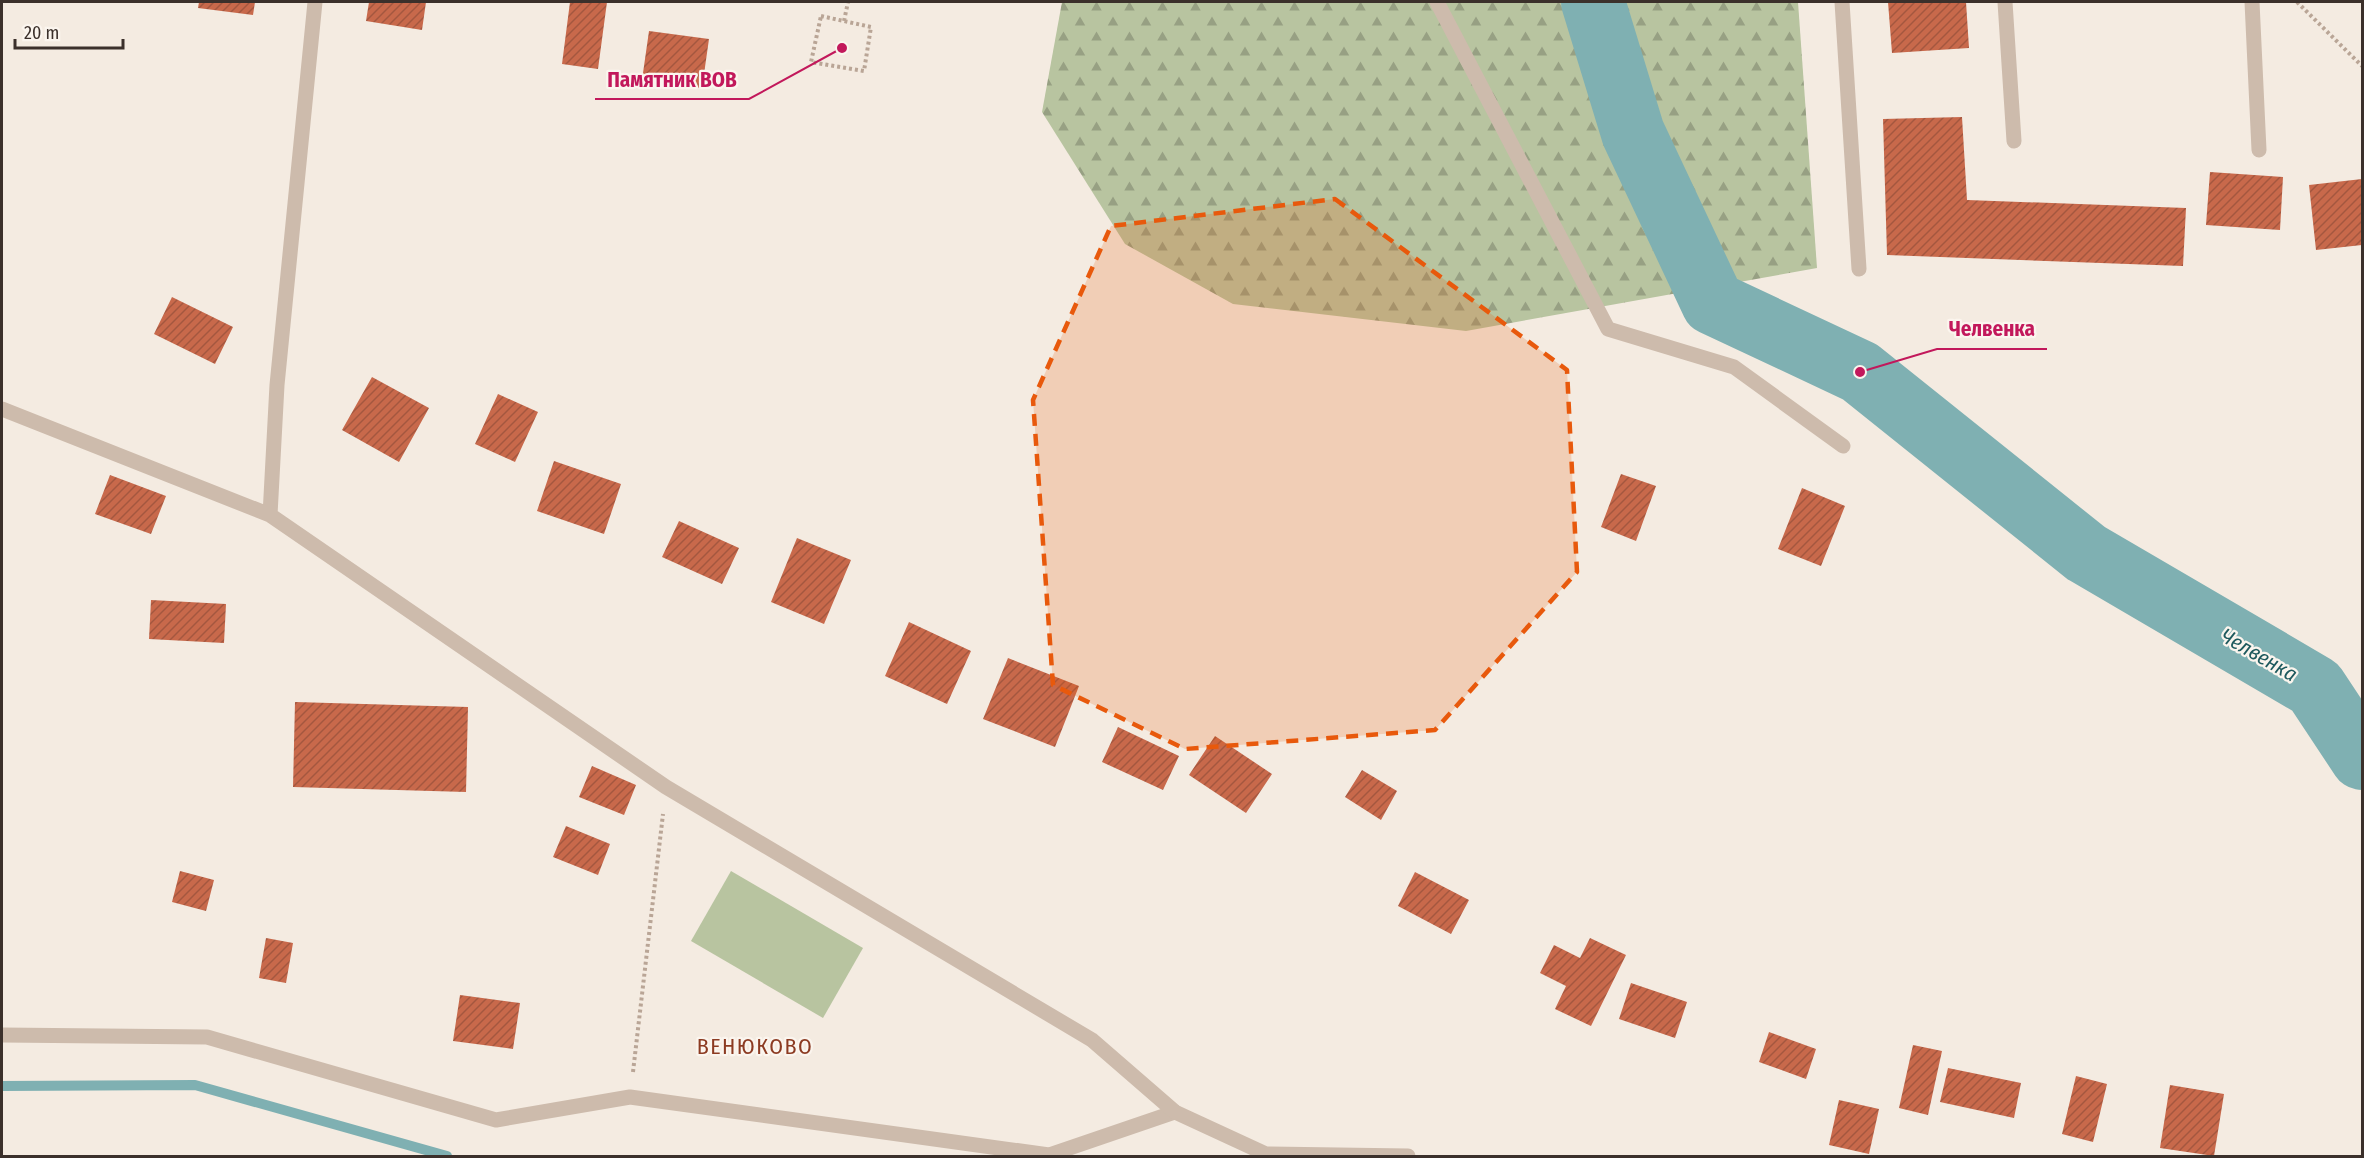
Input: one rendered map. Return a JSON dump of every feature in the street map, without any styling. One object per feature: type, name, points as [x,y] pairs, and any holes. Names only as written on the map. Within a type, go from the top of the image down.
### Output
[{"type":"street","points":[[270,515],[277,385],[315,2]]},
{"type":"street","points":[[1437,2],[1608,328],[1734,367],[1844,446]]},
{"type":"street","points":[[1842,2],[1859,269]]},
{"type":"street","points":[[2005,2],[2014,141]]},
{"type":"street","points":[[2252,2],[2259,150]]},
{"type":"street","points":[[2,409],[270,515],[666,787],[1092,1040],[1175,1112],[1266,1154],[1408,1156]]},
{"type":"street","points":[[2,1035],[207,1036],[496,1120],[630,1096],[1049,1155],[1175,1112]]},
{"type":"path","points":[[844,21],[848,2]]},
{"type":"path","points":[[2297,2],[2362,66]]},
{"type":"path","points":[[821,16],[844,21],[871,27],[864,71],[812,62],[821,16]]},
{"type":"path","points":[[630,1096],[666,787]]},
{"type":"highlighted area","points":[[1335,199],[1567,370],[1577,572],[1435,730],[1185,749],[1053,685],[1033,400],[1111,226]]},
{"type":"green space","points":[[1062,2],[1798,2],[1817,268],[1466,331],[1233,304],[1125,244],[1042,112]]},
{"type":"green space","points":[[731,871],[863,948],[823,1018],[691,941]]},
{"type":"building","points":[[199,2],[255,2],[253,15],[198,8]]},
{"type":"building","points":[[369,2],[426,2],[422,30],[366,21]]},
{"type":"building","points":[[570,2],[607,2],[598,69],[562,64]]},
{"type":"building","points":[[1888,2],[1966,2],[1969,48],[1892,53]]},
{"type":"building","points":[[649,31],[709,39],[702,88],[642,80]]},
{"type":"building","points":[[1962,117],[1967,200],[2186,208],[2183,266],[1887,255],[1883,119]]},
{"type":"building","points":[[2210,172],[2283,177],[2280,230],[2206,225]]},
{"type":"building","points":[[2362,179],[2362,245],[2316,250],[2309,185]]},
{"type":"building","points":[[172,297],[233,327],[215,364],[154,334]]},
{"type":"building","points":[[372,377],[429,408],[399,462],[342,430]]},
{"type":"building","points":[[498,394],[538,412],[515,462],[475,444]]},
{"type":"building","points":[[554,461],[621,484],[604,534],[537,511]]},
{"type":"building","points":[[1621,474],[1656,486],[1636,541],[1601,527]]},
{"type":"building","points":[[110,475],[166,496],[151,534],[95,514]]},
{"type":"building","points":[[1802,488],[1845,506],[1821,566],[1778,549]]},
{"type":"building","points":[[679,521],[739,548],[722,584],[662,557]]},
{"type":"building","points":[[797,538],[851,560],[824,624],[771,602]]},
{"type":"building","points":[[151,600],[226,604],[224,643],[149,639]]},
{"type":"building","points":[[909,622],[971,651],[947,704],[885,676]]},
{"type":"building","points":[[1008,658],[1079,686],[1055,747],[983,719]]},
{"type":"building","points":[[295,702],[468,707],[466,792],[293,787]]},
{"type":"building","points":[[1118,727],[1179,756],[1163,790],[1102,762]]},
{"type":"building","points":[[1215,736],[1272,774],[1246,813],[1189,775]]},
{"type":"building","points":[[592,766],[636,785],[624,815],[579,797]]},
{"type":"building","points":[[1362,770],[1397,791],[1381,820],[1345,797]]},
{"type":"building","points":[[566,826],[610,844],[598,875],[553,857]]},
{"type":"building","points":[[180,871],[214,880],[206,911],[172,902]]},
{"type":"building","points":[[1415,872],[1469,900],[1451,934],[1398,906]]},
{"type":"building","points":[[266,938],[293,943],[286,983],[259,978]]},
{"type":"building","points":[[1590,938],[1626,955],[1591,1026],[1555,1009],[1566,986],[1540,973],[1554,945],[1580,958]]},
{"type":"building","points":[[1631,983],[1687,1002],[1675,1038],[1619,1019]]},
{"type":"building","points":[[460,995],[520,1003],[513,1049],[453,1041]]},
{"type":"building","points":[[1769,1032],[1816,1049],[1806,1079],[1759,1062]]},
{"type":"building","points":[[1913,1045],[1942,1051],[1928,1115],[1899,1108]]},
{"type":"building","points":[[1948,1068],[2021,1083],[2014,1118],[1940,1102]]},
{"type":"building","points":[[2076,1076],[2107,1084],[2093,1142],[2062,1134]]},
{"type":"building","points":[[2170,1085],[2224,1094],[2214,1156],[2160,1148]]},
{"type":"building","points":[[1839,1100],[1879,1109],[1869,1154],[1829,1145]]},
{"type":"waterway","name":"Челвенка","points":[[1593,2],[1633,133],[1713,303],[1860,372],[2086,553],[2315,687],[2362,758]]},
{"type":"waterway","points":[[2,1086],[195,1085],[447,1156]]},
{"type":"place","name":"Памятник ВОВ","points":[[842,48]]},
{"type":"place","name":"Челвенка","points":[[1860,372]]},
{"type":"district","name":"ВЕНЮКОВО","points":[[755,1046]]}]
